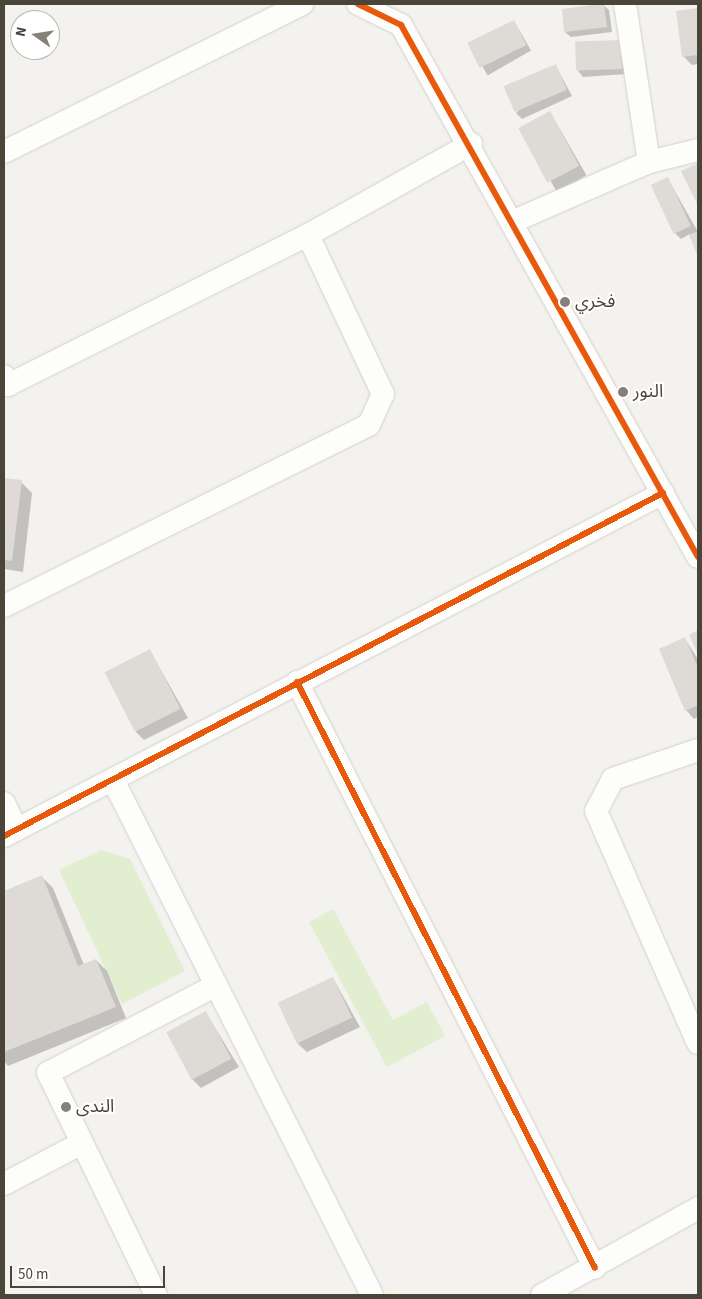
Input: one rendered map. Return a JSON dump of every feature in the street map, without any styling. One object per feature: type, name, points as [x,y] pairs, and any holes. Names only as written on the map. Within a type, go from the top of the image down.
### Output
[{"type":"street","points":[[4,152],[302,4]]},
{"type":"street","points":[[358,4],[401,25],[514,221],[698,557]]},
{"type":"street","points":[[625,4],[649,162]]},
{"type":"street","points":[[4,376],[8,385],[308,235],[471,144]]},
{"type":"street","points":[[514,221],[649,162],[698,150]]},
{"type":"street","points":[[4,606],[369,425],[383,394],[308,235]]},
{"type":"street","points":[[4,804],[10,832],[663,493]]},
{"type":"street","points":[[297,682],[595,1268]]},
{"type":"street","points":[[698,750],[613,779],[596,811],[698,1043]]},
{"type":"street","points":[[113,780],[372,1295]]},
{"type":"street","points":[[156,1295],[48,1074],[216,985]]},
{"type":"street","points":[[4,1184],[82,1143]]},
{"type":"street","points":[[542,1295],[595,1268],[698,1208]]},
{"type":"green space","points":[[101,850],[130,859],[185,971],[122,1004],[59,870]]},
{"type":"green space","points":[[333,909],[393,1020],[427,1002],[445,1036],[387,1067],[309,922]]},
{"type":"building","points":[[604,4],[607,27],[564,32],[562,9]]},
{"type":"building","points":[[698,8],[698,55],[682,57],[676,11]]},
{"type":"building","points":[[514,20],[526,45],[480,68],[467,43]]},
{"type":"building","points":[[621,40],[622,69],[576,71],[575,42]]},
{"type":"building","points":[[556,64],[567,90],[514,112],[504,86]]},
{"type":"building","points":[[550,111],[579,166],[547,183],[518,128]]},
{"type":"building","points":[[698,163],[698,206],[681,171]]},
{"type":"building","points":[[668,177],[691,226],[674,234],[651,185]]},
{"type":"building","points":[[698,231],[698,257],[689,235]]},
{"type":"building","points":[[4,478],[22,480],[12,561],[4,560]]},
{"type":"building","points":[[698,630],[698,654],[689,635]]},
{"type":"building","points":[[685,637],[698,668],[698,705],[685,711],[659,649]]},
{"type":"building","points":[[150,649],[180,709],[135,732],[105,672]]},
{"type":"building","points":[[42,875],[78,966],[96,959],[116,1007],[4,1052],[4,891]]},
{"type":"building","points":[[333,977],[352,1018],[297,1044],[278,1003]]},
{"type":"building","points":[[206,1011],[231,1059],[192,1080],[166,1032]]},
{"type":"cycle path","points":[[358,4],[401,25],[698,557]]},
{"type":"cycle path","points":[[4,836],[663,493]]},
{"type":"cycle path","points":[[297,682],[595,1268]]},
{"type":"place","name":"فخري","points":[[565,302]]},
{"type":"place","name":"النور","points":[[623,392]]},
{"type":"place","name":"الندى","points":[[66,1107]]}]
